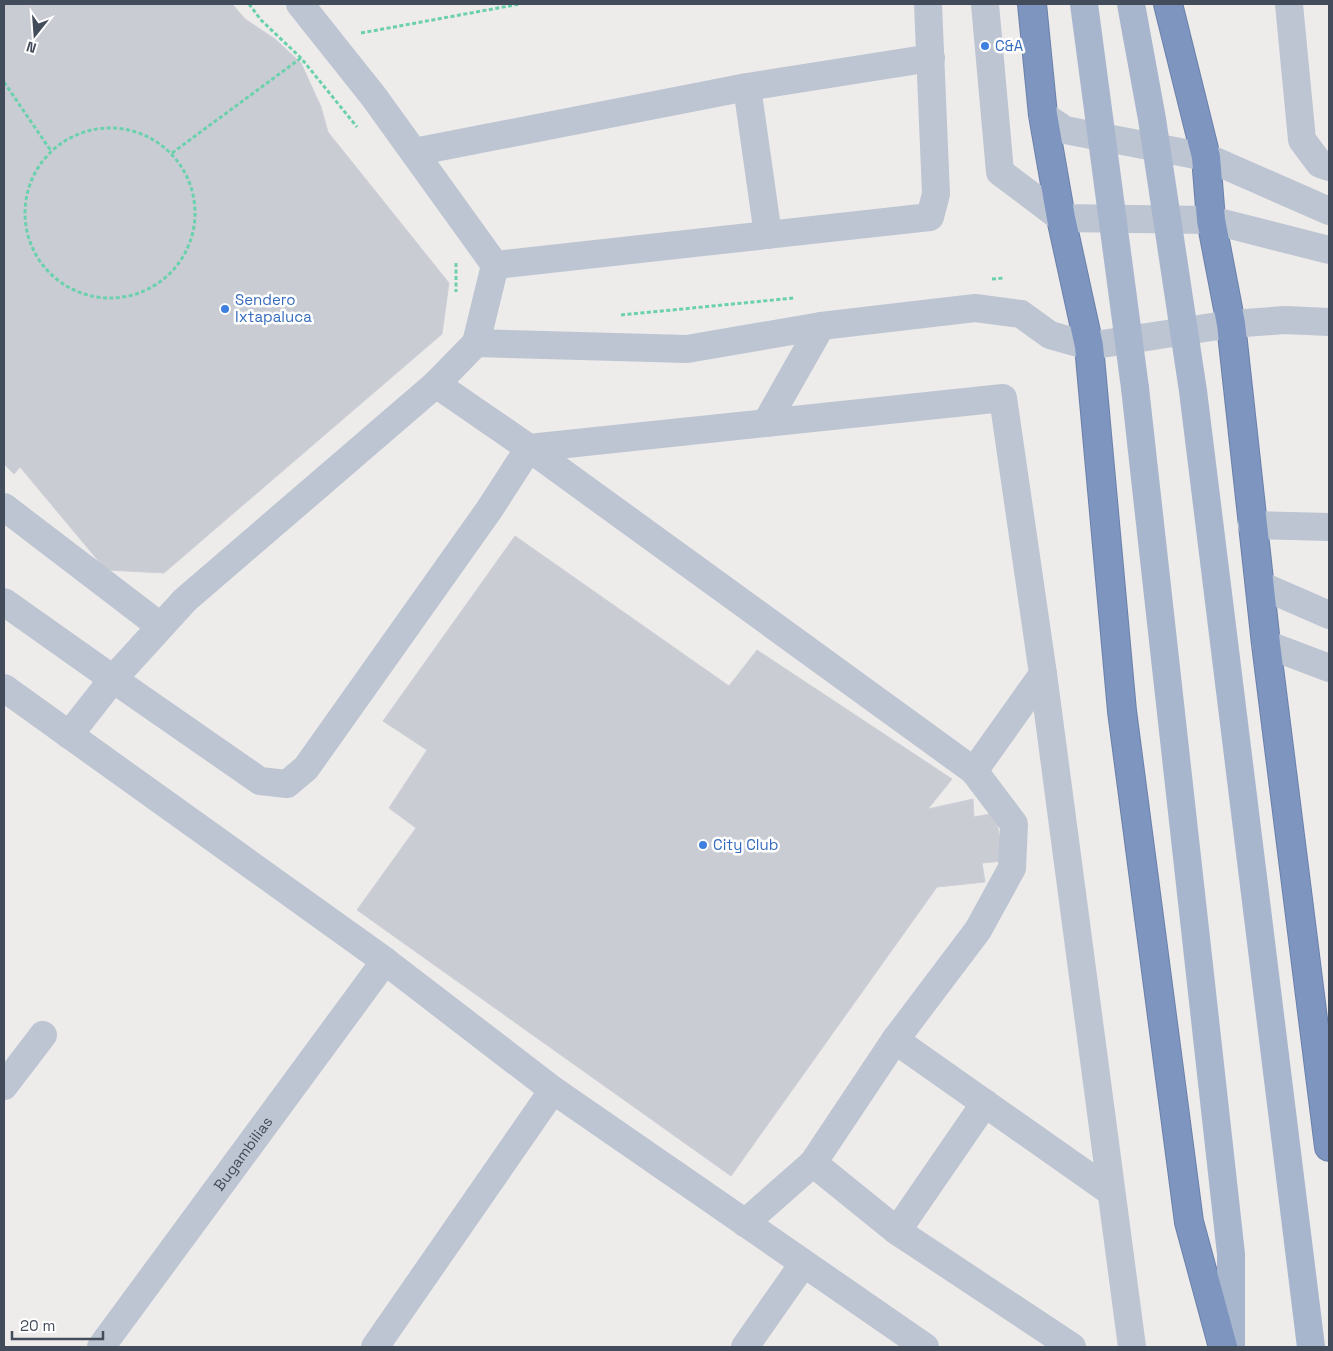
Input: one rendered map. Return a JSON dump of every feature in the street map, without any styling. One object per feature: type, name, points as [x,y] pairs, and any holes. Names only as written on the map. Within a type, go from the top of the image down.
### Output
[{"type":"highway","points":[[1032,4],[1043,115],[1061,218],[1089,346],[1122,711],[1189,1222],[1223,1347]]},
{"type":"highway","points":[[1168,4],[1206,157],[1211,220],[1231,324],[1266,644],[1329,1147]]},
{"type":"main road","points":[[1084,4],[1135,388],[1231,1254],[1231,1347]]},
{"type":"main road","points":[[1131,4],[1152,119],[1193,391],[1311,1347]]},
{"type":"street","points":[[69,735],[113,679],[191,594],[436,384],[476,343],[495,265],[414,152],[300,4]]},
{"type":"street","points":[[495,265],[930,216],[936,194],[928,4]]},
{"type":"street","points":[[985,4],[1000,172],[1061,218],[1211,220],[1329,250]]},
{"type":"street","points":[[1290,4],[1302,140],[1320,164],[1329,167]]},
{"type":"street","points":[[414,152],[747,87],[931,58]]},
{"type":"street","points":[[747,87],[768,234]]},
{"type":"street","points":[[1043,115],[1065,130],[1206,157],[1329,211]]},
{"type":"street","points":[[476,343],[687,349],[821,326],[975,308],[1021,314],[1050,335],[1089,346],[1231,324],[1285,320],[1329,322]]},
{"type":"street","points":[[766,423],[821,326]]},
{"type":"street","points":[[436,384],[530,448],[974,771],[1014,824],[1012,868],[978,930],[895,1040],[813,1163],[745,1223]]},
{"type":"street","points":[[530,448],[1003,398],[1044,674],[1132,1347]]},
{"type":"street","points":[[4,602],[260,782],[286,784],[306,768],[483,518],[530,448]]},
{"type":"street","points":[[4,507],[160,626]]},
{"type":"street","points":[[1252,525],[1329,527]]},
{"type":"street","points":[[1260,585],[1329,615]]},
{"type":"street","points":[[1266,644],[1329,668]]},
{"type":"street","points":[[974,771],[1044,674]]},
{"type":"street","points":[[4,688],[385,961],[553,1090],[925,1347]]},
{"type":"street","name":"Bugambilias","points":[[101,1347],[385,961]]},
{"type":"street","points":[[4,1086],[43,1035]]},
{"type":"street","points":[[895,1040],[1111,1192]]},
{"type":"street","points":[[375,1347],[553,1090]]},
{"type":"street","points":[[897,1231],[985,1104]]},
{"type":"street","points":[[813,1163],[897,1231],[1072,1347]]},
{"type":"street","points":[[745,1347],[803,1264]]},
{"type":"path","points":[[172,154],[328,39],[520,4]]},
{"type":"path","points":[[4,82],[51,151]]},
{"type":"path","points":[[98,128],[125,129],[150,138],[172,154],[188,177],[196,205],[194,234],[182,260],[163,281],[137,294],[109,299],[80,293],[56,279],[37,257],[26,230],[25,201],[34,174],[51,151],[73,136],[98,128]]},
{"type":"building","name":"Sendero Ixtapaluca","points":[[4,4],[232,4],[245,19],[275,39],[301,63],[321,107],[328,132],[449,283],[442,334],[164,573],[106,570],[20,467],[14,474],[4,464]]},
{"type":"building","name":"City Club","points":[[515,536],[729,686],[757,650],[952,779],[928,809],[973,799],[974,817],[995,813],[1004,861],[982,863],[985,882],[937,887],[731,1176],[357,910],[416,828],[389,808],[427,750],[383,721]]},
{"type":"place","name":"C&A","points":[[985,46]]},
{"type":"place","name":"Sendero Ixtapaluca","points":[[225,309]]},
{"type":"place","name":"City Club","points":[[703,845]]}]
